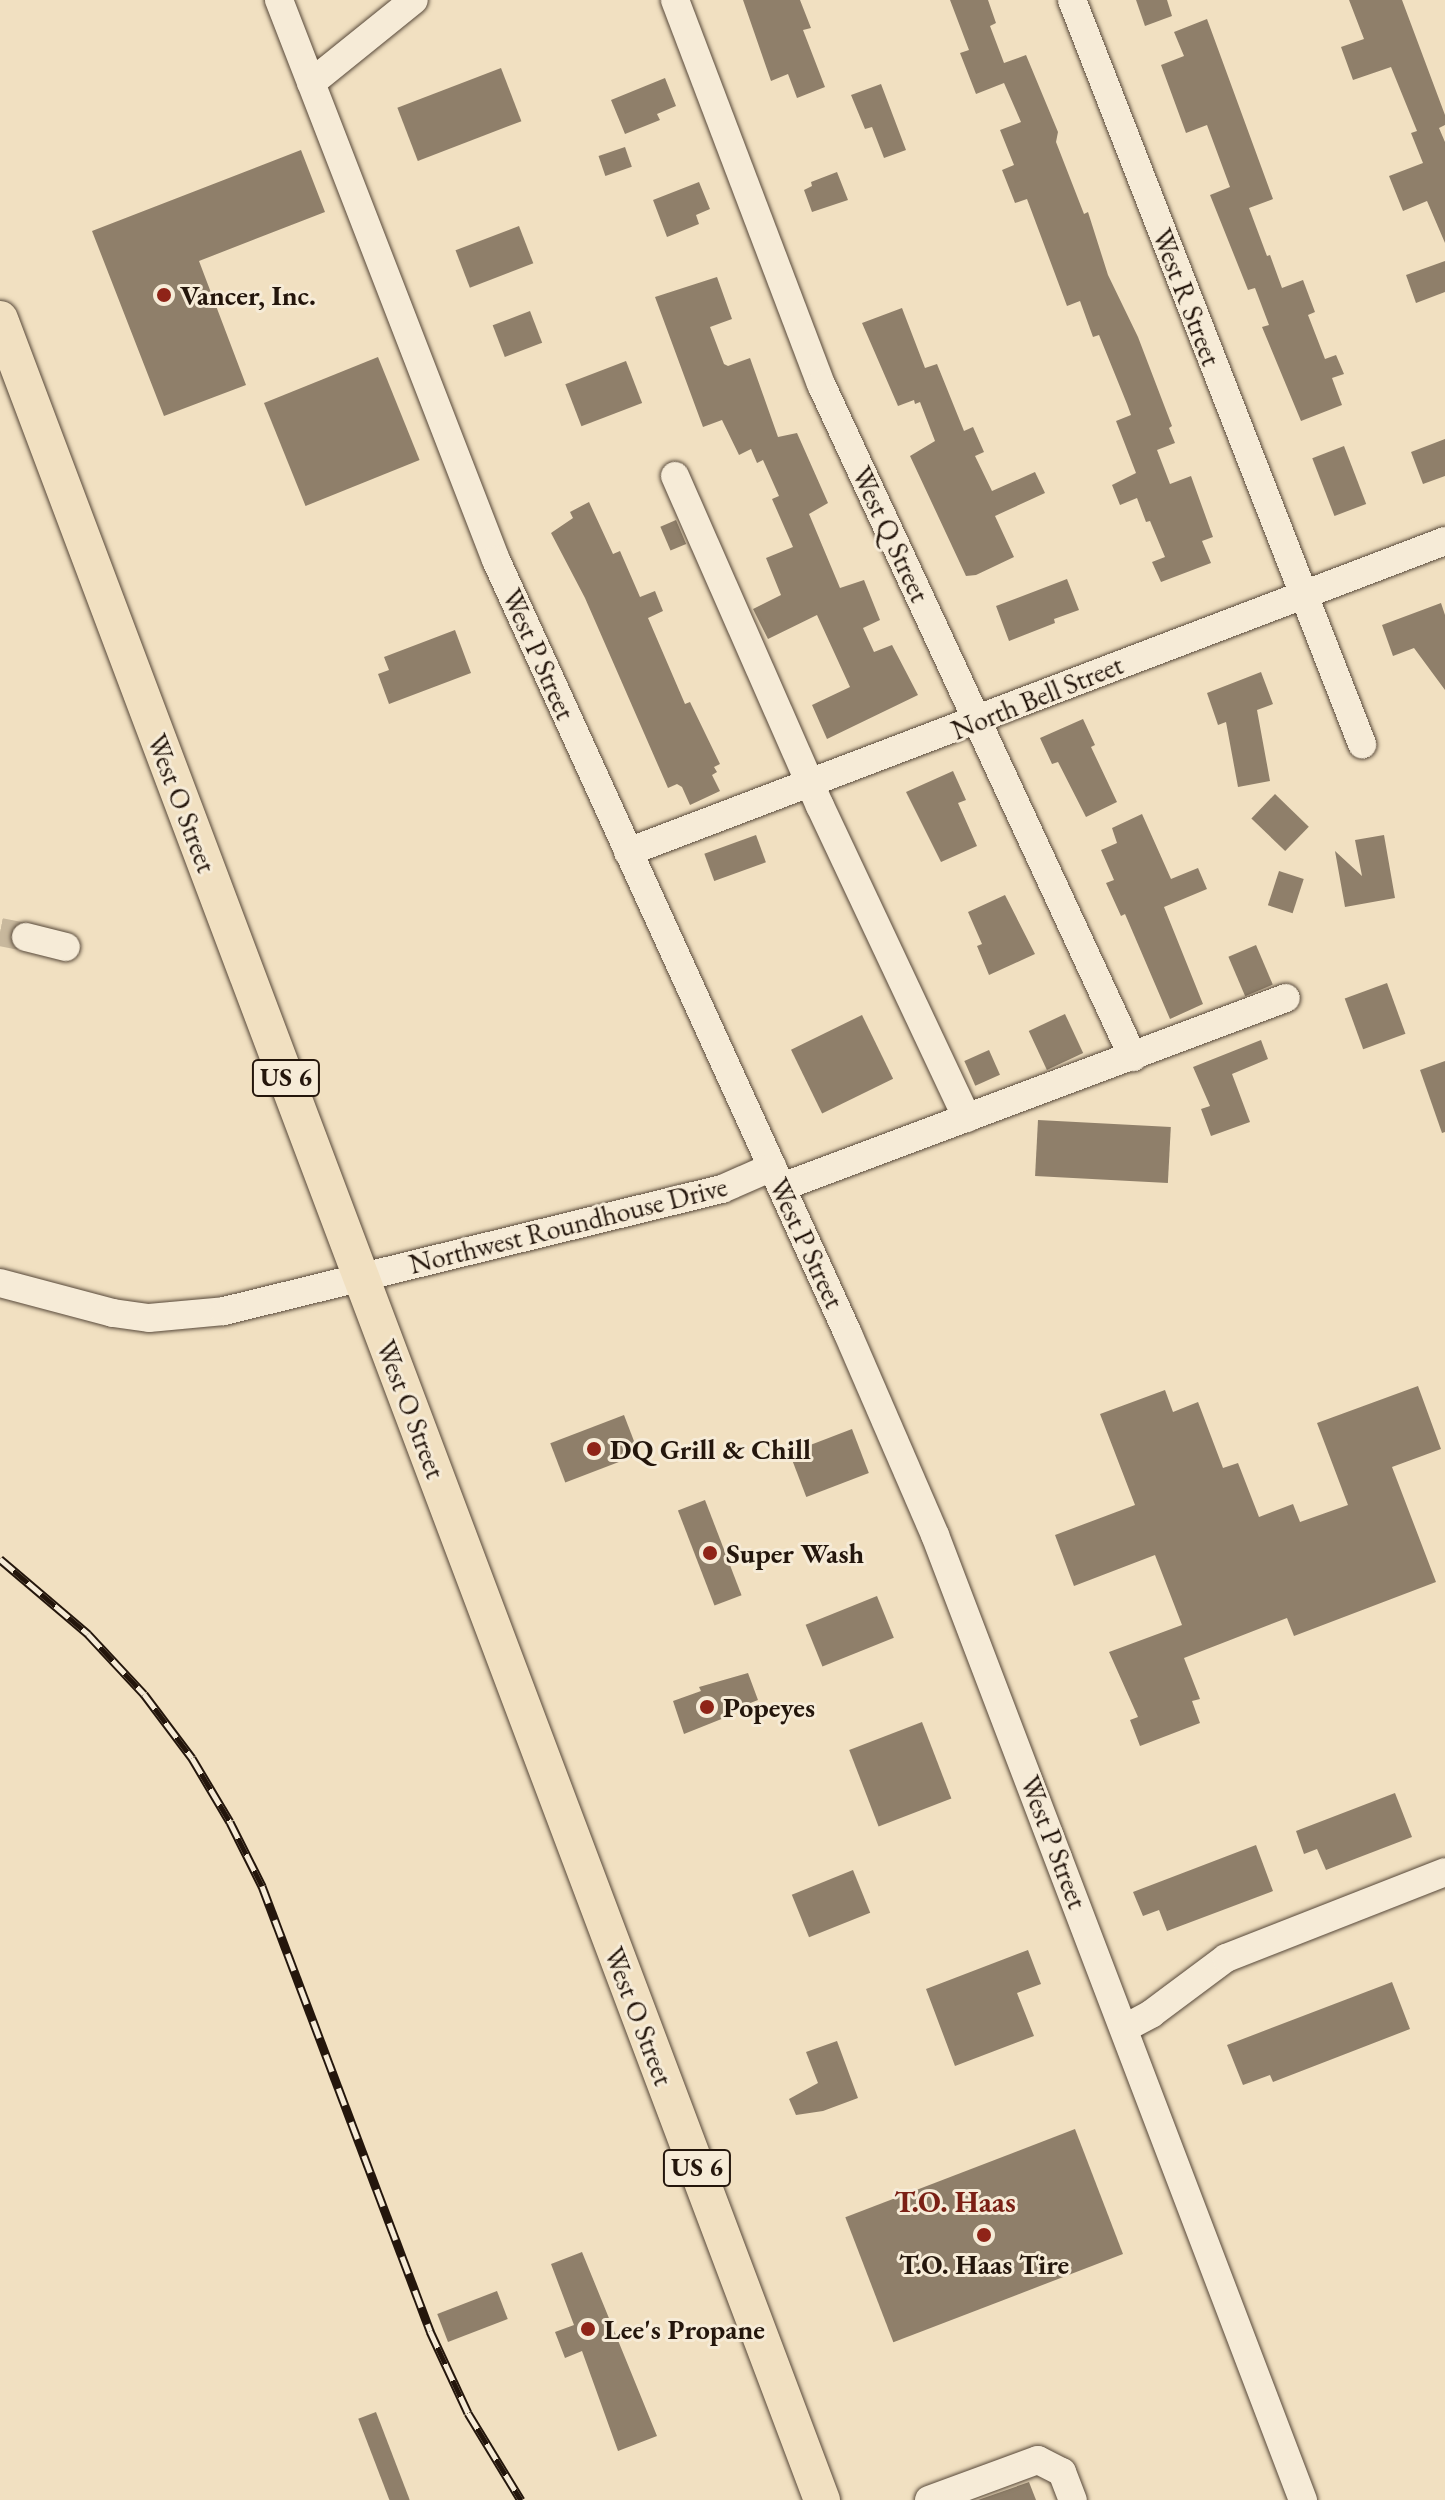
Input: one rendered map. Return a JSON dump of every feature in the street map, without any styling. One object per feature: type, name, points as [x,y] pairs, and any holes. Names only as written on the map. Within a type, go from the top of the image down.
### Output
[{"type":"main road","name":"West O Street","points":[[0,319],[822,2500]]},
{"type":"street","name":"West P Street","points":[[279,0],[496,560],[777,1177],[935,1535],[1303,2500]]},
{"type":"street","points":[[311,83],[414,0]]},
{"type":"street","name":"West Q Street","points":[[675,0],[821,384],[1133,1057]]},
{"type":"street","name":"West R Street","points":[[1072,0],[1362,744]]},
{"type":"street","points":[[675,476],[811,784],[967,1118]]},
{"type":"street","name":"North Bell Street","points":[[628,852],[1445,541]]},
{"type":"street","points":[[26,937],[66,947]]},
{"type":"street","name":"Northwest Roundhouse Drive","points":[[0,1283],[75,1305],[149,1318],[224,1311],[777,1177],[967,1118],[1286,998]]},
{"type":"street","points":[[1125,2028],[1151,2014],[1226,1958],[1445,1872]]},
{"type":"street","points":[[929,2500],[1038,2460],[1062,2472],[1073,2500]]},
{"type":"building","points":[[743,0],[800,0],[811,28],[803,30],[825,87],[797,98],[788,74],[771,81]]},
{"type":"building","points":[[950,0],[988,0],[996,23],[990,26],[1004,63],[1026,55],[1058,132],[1056,142],[1084,214],[1088,212],[1108,275],[1138,337],[1172,426],[1169,428],[1175,443],[1157,450],[1170,484],[1191,476],[1213,537],[1202,541],[1211,563],[1161,582],[1152,562],[1165,557],[1150,521],[1146,522],[1137,498],[1120,505],[1112,485],[1136,473],[1116,421],[1131,415],[1099,335],[1093,337],[1080,301],[1067,306],[1027,199],[1015,203],[1002,170],[1014,165],[1000,130],[1021,122],[1004,83],[976,94],[960,53],[969,50]]},
{"type":"building","points":[[1136,0],[1167,0],[1172,16],[1145,26]]},
{"type":"building","points":[[1349,0],[1402,0],[1445,115],[1445,125],[1439,128],[1445,142],[1445,243],[1427,201],[1403,211],[1389,176],[1423,163],[1411,133],[1417,131],[1391,67],[1353,80],[1341,47],[1364,39]]},
{"type":"building","points":[[1207,19],[1273,199],[1249,208],[1267,256],[1270,255],[1282,288],[1303,280],[1315,312],[1308,315],[1325,359],[1336,355],[1344,374],[1332,378],[1342,405],[1301,421],[1262,327],[1269,325],[1255,288],[1248,290],[1210,195],[1230,187],[1207,125],[1186,133],[1161,65],[1184,56],[1174,32]]},
{"type":"building","points":[[501,68],[521,121],[418,161],[397,108]]},
{"type":"building","points":[[665,78],[676,106],[657,114],[660,120],[625,134],[611,100]]},
{"type":"building","points":[[881,84],[906,150],[884,158],[872,127],[865,129],[851,95]]},
{"type":"building","points":[[625,147],[632,167],[605,176],[599,156]]},
{"type":"building","name":"Vancer, Inc.","points":[[301,150],[325,212],[199,261],[246,385],[164,416],[92,231]]},
{"type":"building","points":[[837,172],[848,200],[812,212],[804,190],[812,186],[811,182]]},
{"type":"building","points":[[699,182],[710,209],[696,215],[699,224],[667,237],[653,200]]},
{"type":"building","points":[[519,226],[533,263],[470,288],[456,250]]},
{"type":"building","points":[[1445,261],[1445,292],[1416,303],[1406,275]]},
{"type":"building","points":[[717,277],[732,319],[710,327],[724,364],[728,366],[750,358],[778,437],[797,433],[828,503],[809,514],[840,588],[864,580],[880,620],[863,628],[874,652],[892,645],[918,695],[827,739],[812,705],[850,687],[817,615],[768,639],[753,609],[781,595],[766,558],[793,547],[772,499],[779,496],[763,460],[757,463],[751,449],[739,455],[722,420],[703,427],[655,297]]},
{"type":"building","points":[[902,308],[925,368],[937,364],[964,431],[973,427],[984,452],[975,456],[992,491],[1035,472],[1045,493],[995,516],[1014,557],[976,575],[966,576],[910,456],[935,441],[920,402],[915,404],[914,400],[898,406],[862,323]]},
{"type":"building","points":[[530,311],[542,343],[505,357],[493,325]]},
{"type":"building","points":[[378,357],[420,460],[306,506],[264,403]]},
{"type":"building","points":[[626,361],[642,403],[581,426],[565,384]]},
{"type":"building","points":[[1445,439],[1445,476],[1423,484],[1411,452]]},
{"type":"building","points":[[1344,446],[1366,504],[1334,516],[1312,458]]},
{"type":"building","points":[[589,502],[613,554],[620,551],[640,597],[655,591],[663,611],[648,618],[685,704],[690,702],[720,764],[714,767],[717,772],[712,775],[720,791],[690,805],[682,787],[677,784],[668,788],[585,598],[551,533],[573,518],[570,512]]},
{"type":"building","points":[[676,520],[686,544],[671,551],[660,527]]},
{"type":"building","points":[[1067,579],[1079,610],[1009,641],[996,606]]},
{"type":"building","points":[[1441,603],[1445,615],[1445,690],[1414,648],[1393,656],[1382,625]]},
{"type":"building","points":[[455,630],[471,673],[389,704],[378,674],[389,670],[384,657]]},
{"type":"building","points":[[1261,672],[1273,704],[1257,710],[1270,781],[1238,787],[1226,722],[1218,725],[1207,693]]},
{"type":"building","points":[[1083,719],[1095,745],[1091,747],[1117,802],[1086,817],[1058,762],[1052,764],[1040,738]]},
{"type":"building","points":[[953,771],[966,800],[958,803],[977,846],[941,862],[906,792]]},
{"type":"building","points":[[1275,794],[1309,827],[1285,851],[1251,818]]},
{"type":"building","points":[[1142,814],[1171,879],[1198,868],[1207,889],[1164,907],[1203,1004],[1170,1019],[1125,914],[1121,916],[1106,883],[1114,880],[1101,850],[1117,843],[1112,828]]},
{"type":"building","points":[[756,835],[766,862],[714,881],[704,854]]},
{"type":"building","points":[[1384,835],[1395,898],[1345,907],[1335,851],[1362,876],[1355,840]]},
{"type":"building","points":[[1279,871],[1304,879],[1293,913],[1268,905]]},
{"type":"building","points":[[1005,895],[1035,954],[989,975],[977,946],[982,944],[968,912]]},
{"type":"building","points":[[1256,945],[1273,985],[1245,996],[1228,957]]},
{"type":"building","points":[[1387,983],[1405,1034],[1363,1049],[1345,998]]},
{"type":"building","points":[[1065,1014],[1083,1053],[1047,1070],[1029,1031]]},
{"type":"building","points":[[862,1015],[893,1079],[822,1113],[791,1050]]},
{"type":"building","points":[[1261,1040],[1268,1059],[1232,1074],[1250,1122],[1211,1136],[1201,1109],[1210,1106],[1193,1067]]},
{"type":"building","points":[[989,1050],[1000,1075],[975,1086],[964,1061]]},
{"type":"building","points":[[1445,1061],[1445,1132],[1442,1133],[1420,1070]]},
{"type":"building","points":[[1038,1120],[1171,1127],[1168,1183],[1035,1176]]},
{"type":"building","points":[[1418,1386],[1441,1449],[1392,1467],[1436,1582],[1294,1636],[1287,1618],[1184,1658],[1200,1699],[1192,1701],[1200,1723],[1140,1746],[1130,1720],[1138,1717],[1109,1652],[1182,1625],[1155,1555],[1074,1586],[1055,1535],[1135,1505],[1100,1414],[1165,1390],[1173,1412],[1198,1402],[1223,1468],[1238,1463],[1259,1517],[1293,1504],[1300,1522],[1348,1505],[1317,1423]]},
{"type":"building","name":"DQ Grill & Chill","points":[[624,1415],[639,1454],[565,1483],[550,1443]]},
{"type":"building","points":[[852,1429],[869,1473],[806,1497],[789,1453]]},
{"type":"building","name":"Super Wash","points":[[705,1500],[742,1595],[714,1606],[678,1510]]},
{"type":"building","points":[[877,1596],[894,1638],[822,1667],[806,1625]]},
{"type":"building","name":"Popeyes","points":[[748,1673],[758,1700],[684,1734],[673,1701],[701,1691],[699,1687]]},
{"type":"building","points":[[922,1722],[951,1799],[879,1827],[849,1750]]},
{"type":"building","points":[[1395,1793],[1412,1837],[1326,1870],[1317,1849],[1304,1854],[1296,1831]]},
{"type":"building","points":[[1256,1845],[1273,1891],[1167,1931],[1159,1910],[1143,1916],[1133,1892]]},
{"type":"building","points":[[853,1870],[870,1913],[809,1937],[792,1895]]},
{"type":"building","points":[[1028,1950],[1041,1984],[1017,1993],[1034,2036],[955,2066],[926,1989]]},
{"type":"building","points":[[1392,1982],[1410,2029],[1273,2082],[1270,2075],[1243,2085],[1227,2045]]},
{"type":"building","points":[[837,2041],[858,2098],[823,2111],[796,2115],[789,2099],[818,2083],[806,2052]]},
{"type":"building","name":"T.O. Haas Tire","points":[[1075,2129],[1123,2254],[893,2342],[845,2217]]},
{"type":"building","name":"Lee's Propane","points":[[582,2252],[657,2436],[618,2451],[582,2351],[565,2358],[555,2332],[574,2325],[551,2264]]},
{"type":"building","points":[[497,2291],[508,2319],[448,2342],[437,2314]]},
{"type":"building","points":[[376,2412],[410,2500],[389,2500],[358,2419]]},
{"type":"building","points":[[1029,2482],[1036,2500],[978,2500]]},
{"type":"tunnel","points":[[0,932],[26,937]]},
{"type":"railway","points":[[0,1559],[88,1634],[144,1694],[192,1758],[230,1822],[262,1886],[430,2331],[468,2413],[521,2500]]},
{"type":"place","name":"Vancer, Inc.","points":[[164,295]]},
{"type":"place","name":"DQ Grill & Chill","points":[[594,1449]]},
{"type":"place","name":"Super Wash","points":[[710,1553]]},
{"type":"place","name":"Popeyes","points":[[707,1707]]},
{"type":"place","name":"T.O. Haas Tire","points":[[984,2235]]},
{"type":"place","name":"Lee's Propane","points":[[588,2329]]},
{"type":"district","name":"T.O. Haas","points":[[955,2202]]}]
